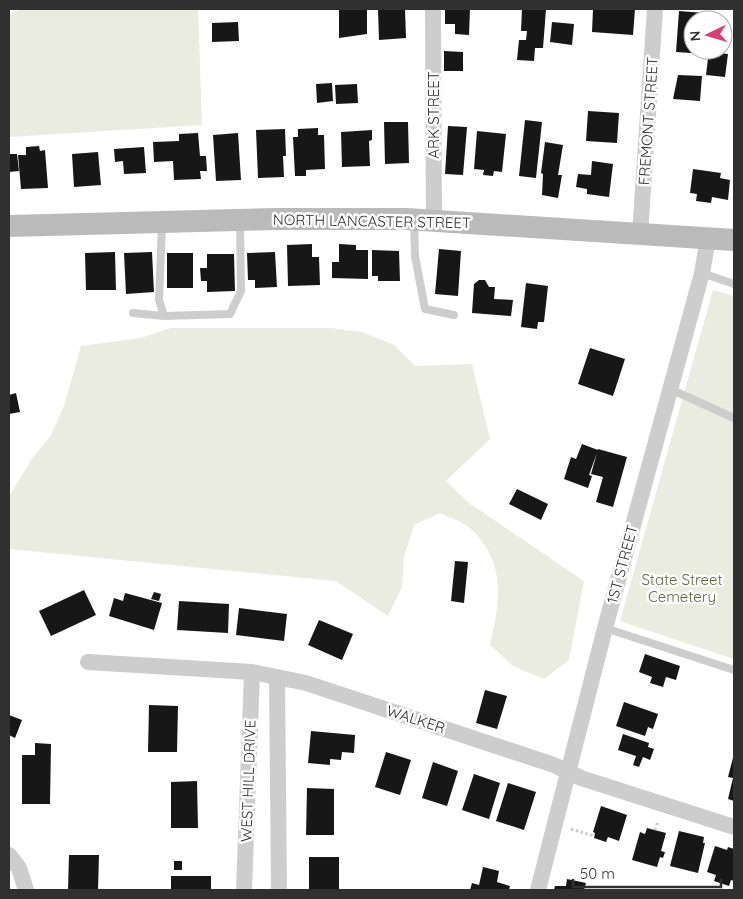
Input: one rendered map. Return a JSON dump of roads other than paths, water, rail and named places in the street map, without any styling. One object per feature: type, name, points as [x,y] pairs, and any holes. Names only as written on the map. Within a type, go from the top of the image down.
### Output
[{"type":"main road","name":"NORTH LANCASTER STREET","points":[[9,226],[240,220],[424,220],[734,240]]},
{"type":"street","name":"ARK STREET","points":[[424,220],[433,9]]},
{"type":"street","name":"FREMONT STREET","points":[[640,234],[655,9]]},
{"type":"street","name":"1ST STREET","points":[[538,890],[604,628],[702,273],[708,239]]},
{"type":"street","name":"WALKER","points":[[88,662],[252,672],[306,683],[567,770],[581,778],[734,827]]},
{"type":"street","name":"WEST HILL DRIVE","points":[[244,890],[252,672]]},
{"type":"street","name":"WEST HILL DRIVE","points":[[277,677],[279,890]]},
{"type":"street","points":[[9,855],[19,868],[26,890]]},
{"type":"lane","points":[[133,313],[164,316],[230,314],[241,291],[240,220]]},
{"type":"lane","points":[[424,220],[415,256],[425,309],[454,315]]},
{"type":"lane","points":[[162,222],[159,300],[164,316]]},
{"type":"lane","points":[[702,273],[734,284]]},
{"type":"lane","points":[[669,389],[734,418]]},
{"type":"lane","points":[[604,628],[734,670]]},
{"type":"park label","name":"State Street Cemetery","points":[[682,588]]}]
